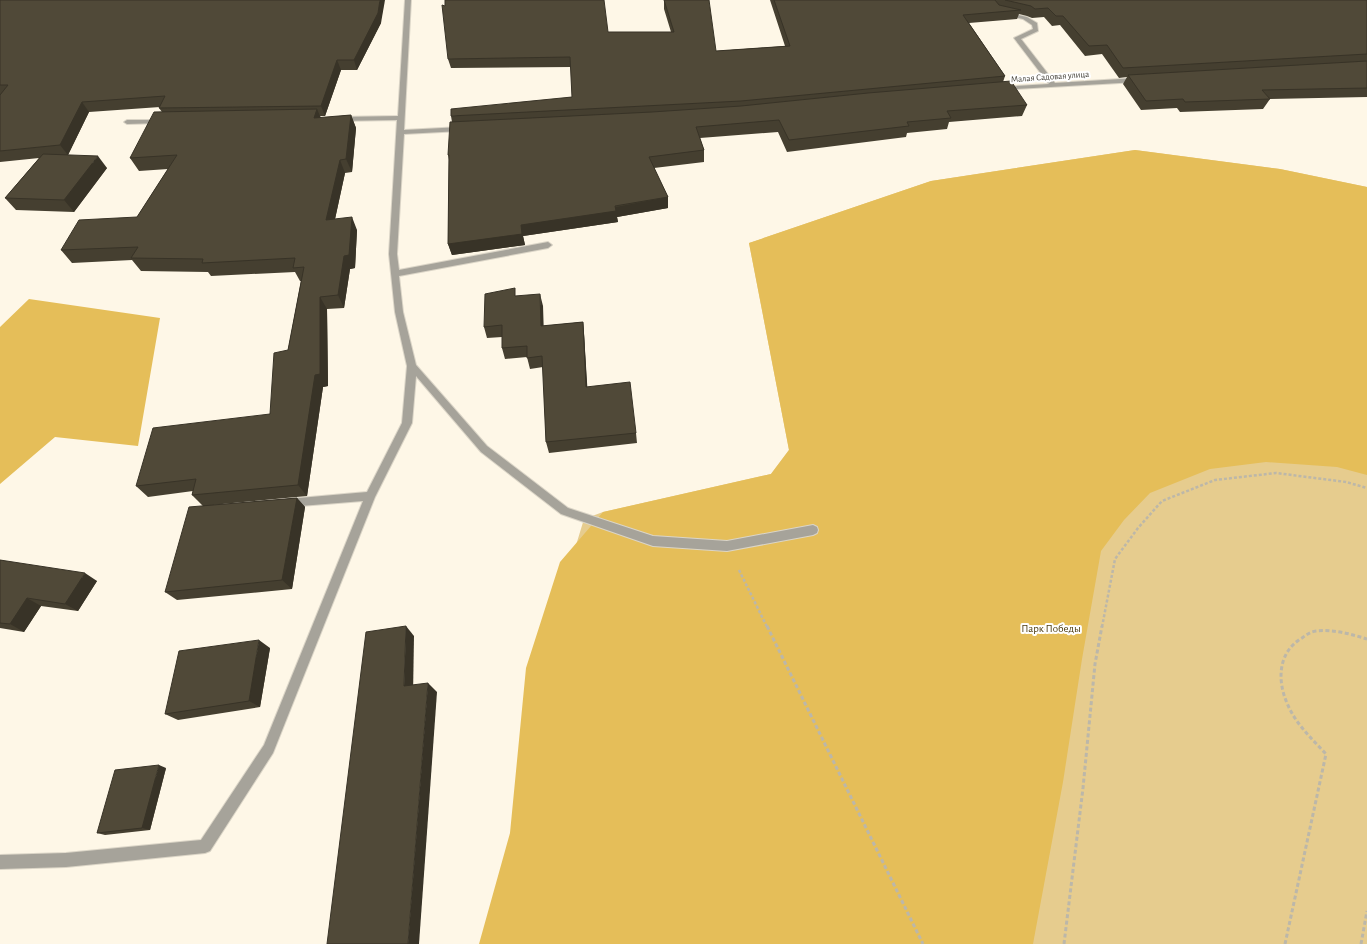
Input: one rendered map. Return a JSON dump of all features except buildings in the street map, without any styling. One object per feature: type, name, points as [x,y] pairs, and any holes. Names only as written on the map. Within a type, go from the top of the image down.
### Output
[{"type":"street","points":[[0,862],[66,860],[205,846],[269,749],[370,496],[407,423],[412,366],[399,312],[393,254],[408,0]]},
{"type":"street","points":[[990,0],[999,12],[1024,18],[1035,24],[1036,30],[1017,38],[1052,85]]},
{"type":"street","name":"Малая Садовая улица","points":[[998,90],[1052,85],[1148,80]]},
{"type":"street","points":[[331,119],[402,118]]},
{"type":"street","points":[[127,122],[166,122]]},
{"type":"street","points":[[400,132],[470,129]]},
{"type":"street","points":[[395,274],[548,245]]},
{"type":"street","points":[[412,366],[484,449],[565,511],[653,541],[727,546],[813,530]]},
{"type":"street","points":[[274,504],[370,496]]},
{"type":"path","points":[[1064,944],[1083,788],[1095,664],[1115,559],[1138,528],[1162,501],[1215,480],[1276,473],[1346,482],[1367,488]]},
{"type":"path","points":[[727,546],[923,944]]},
{"type":"path","points":[[1285,944],[1326,754],[1303,730],[1286,703],[1279,677],[1283,656],[1295,640],[1314,631],[1339,631],[1367,639]]},
{"type":"path","points":[[1361,944],[1367,911]]},
{"type":"green space","name":"Парк Победы","points":[[1135,150],[1280,169],[1367,187],[1367,944],[529,944],[566,578],[584,519],[603,512],[771,474],[789,450],[749,243],[931,181]]},
{"type":"green space","name":"Парк Победы","points":[[1135,150],[1280,169],[1367,187],[1367,475],[1337,467],[1266,462],[1210,469],[1150,493],[1124,520],[1101,551],[1082,659],[1063,782],[1033,944],[479,944],[510,833],[526,668],[560,562],[603,512],[771,474],[789,450],[749,243],[931,181]]},
{"type":"green space","points":[[29,299],[160,318],[138,446],[55,437],[0,484],[0,327]]}]
